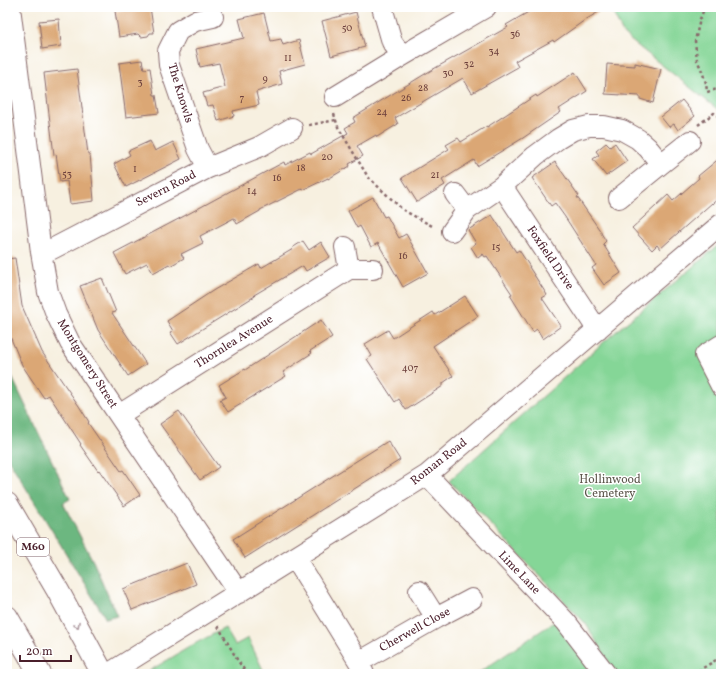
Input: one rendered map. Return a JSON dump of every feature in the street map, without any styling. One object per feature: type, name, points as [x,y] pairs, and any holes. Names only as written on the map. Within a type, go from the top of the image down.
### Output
[{"type":"highway","name":"M60","points":[[7,504],[58,591],[103,674]]},
{"type":"highway","name":"M60","points":[[7,518],[58,591]]},
{"type":"highway","points":[[7,617],[40,674]]},
{"type":"street","name":"Montgomery Street","points":[[10,7],[41,252],[48,292],[56,314],[70,343],[239,593]]},
{"type":"street","points":[[382,7],[392,42],[402,56]]},
{"type":"street","points":[[334,104],[402,56],[486,7]]},
{"type":"street","name":"The Knowls","points":[[208,168],[198,149],[186,114],[170,65],[168,51],[178,31],[195,21],[214,17]]},
{"type":"street","points":[[452,231],[467,210],[502,186],[535,156],[573,130],[589,126],[604,126],[622,130],[638,139],[648,148],[660,164]]},
{"type":"street","name":"Severn Road","points":[[41,252],[54,248],[208,168],[259,147],[292,128]]},
{"type":"street","points":[[619,198],[693,134]]},
{"type":"street","name":"Foxfield Drive","points":[[502,186],[598,329]]},
{"type":"street","points":[[456,194],[467,210]]},
{"type":"street","name":"Roman Road","points":[[108,674],[427,476],[721,224]]},
{"type":"street","points":[[345,247],[349,270],[373,270]]},
{"type":"street","name":"Thornlea Avenue","points":[[119,415],[349,270]]},
{"type":"street","points":[[721,345],[705,355],[721,386]]},
{"type":"street","name":"Lime Lane","points":[[427,476],[566,622],[606,674]]},
{"type":"street","name":"Cherwell Close","points":[[295,558],[361,668],[436,618],[472,599]]},
{"type":"street","points":[[419,591],[436,618]]},
{"type":"path","points":[[707,7],[704,9],[700,19],[695,41],[697,60],[706,83],[707,92],[717,89],[721,90]]},
{"type":"path","points":[[334,104],[338,128],[368,177],[403,210],[441,230],[452,231]]},
{"type":"path","points":[[693,134],[714,113],[721,118]]},
{"type":"path","points":[[292,128],[336,120]]},
{"type":"path","points":[[210,611],[247,674]]},
{"type":"path","points":[[693,674],[721,657]]},
{"type":"green space","points":[[610,7],[721,7],[721,112],[624,35]]},
{"type":"green space","name":"Hollinwood Cemetery","points":[[721,243],[721,674],[616,674],[586,624],[449,481],[606,340]]},
{"type":"green space","points":[[11,375],[70,499],[63,503],[94,563],[117,616],[106,619],[7,457],[7,377]]},
{"type":"green space","points":[[556,621],[599,674],[477,674],[551,624]]},
{"type":"green space","points":[[225,628],[235,645],[248,638],[265,674],[144,674],[196,643]]},
{"type":"building","points":[[137,7],[150,7],[154,33],[141,37],[138,34],[119,37],[115,11]]},
{"type":"building","points":[[537,7],[607,7],[585,20],[554,42],[553,40],[515,61],[518,67],[472,93],[463,78],[395,118],[398,124],[377,137],[376,135],[357,146],[363,156],[349,164],[350,166],[328,179],[303,190],[302,189],[260,210],[237,224],[234,218],[200,236],[203,243],[181,254],[184,258],[170,266],[169,264],[153,273],[147,263],[125,274],[114,253],[284,162],[285,165],[310,152],[311,154],[348,133],[345,128],[355,122],[353,118],[430,71],[508,27],[506,25]]},
{"type":"building","points":[[356,12],[365,47],[331,56],[322,21]]},
{"type":"building","points":[[264,13],[271,41],[281,39],[283,45],[299,40],[305,64],[279,71],[282,84],[256,92],[259,105],[233,111],[234,116],[218,121],[213,105],[207,106],[203,93],[225,87],[219,63],[200,67],[196,49],[244,38],[239,19]]},
{"type":"building","points":[[59,19],[61,46],[42,49],[39,21]]},
{"type":"building","points":[[142,60],[144,69],[150,68],[154,95],[156,95],[159,113],[126,117],[119,63]]},
{"type":"building","points":[[635,63],[661,69],[653,103],[640,99],[640,96],[605,94],[607,64],[635,66]]},
{"type":"building","points":[[77,69],[88,154],[90,154],[94,201],[70,204],[67,181],[60,182],[56,154],[54,155],[44,73]]},
{"type":"building","points":[[575,72],[587,91],[559,109],[561,112],[523,138],[477,166],[474,160],[442,180],[445,185],[417,202],[402,178],[449,149],[446,145],[458,138],[461,142],[536,95],[537,97]]},
{"type":"building","points":[[682,100],[695,116],[678,130],[674,124],[669,127],[661,117]]},
{"type":"building","points":[[150,141],[155,151],[173,142],[181,159],[126,187],[114,164],[130,155],[128,151]]},
{"type":"building","points":[[606,143],[610,147],[615,143],[627,161],[606,176],[593,159],[599,155],[596,151]]},
{"type":"building","points":[[721,157],[721,196],[660,249],[657,245],[652,250],[632,228],[668,195],[673,201],[699,178],[698,176]]},
{"type":"building","points":[[555,162],[579,196],[577,197],[601,232],[606,241],[603,244],[621,273],[604,285],[592,268],[596,265],[565,217],[555,203],[551,206],[532,178]]},
{"type":"building","points":[[373,197],[384,217],[387,216],[399,238],[406,234],[428,273],[403,287],[378,243],[371,247],[360,226],[357,228],[348,211]]},
{"type":"building","points":[[492,215],[516,252],[519,250],[530,267],[547,295],[542,298],[561,326],[543,339],[537,329],[533,332],[510,295],[512,294],[487,256],[485,257],[483,254],[478,258],[471,247],[476,243],[468,230]]},
{"type":"building","points":[[303,241],[309,250],[321,242],[330,257],[306,271],[303,266],[254,295],[255,296],[178,344],[170,332],[173,331],[167,321],[214,290],[259,264],[261,268],[293,249],[292,248]]},
{"type":"building","points":[[15,258],[22,306],[42,352],[79,406],[89,422],[88,423],[121,471],[123,470],[140,495],[124,506],[80,445],[81,444],[49,395],[44,398],[22,365],[7,329],[7,259]]},
{"type":"building","points":[[102,278],[116,312],[112,313],[146,364],[128,376],[98,330],[80,286]]},
{"type":"building","points":[[465,296],[478,316],[433,346],[453,376],[443,383],[443,386],[406,410],[399,399],[395,402],[367,359],[372,356],[365,344],[388,330],[393,338],[433,312],[435,315]]},
{"type":"building","points":[[321,320],[332,337],[310,351],[312,353],[283,372],[286,376],[228,412],[220,400],[226,397],[219,385],[245,370]]},
{"type":"building","points":[[179,411],[219,467],[200,480],[160,424]]},
{"type":"building","points":[[388,441],[400,460],[245,558],[233,539]]},
{"type":"building","points":[[187,563],[196,584],[132,610],[123,589]]}]
